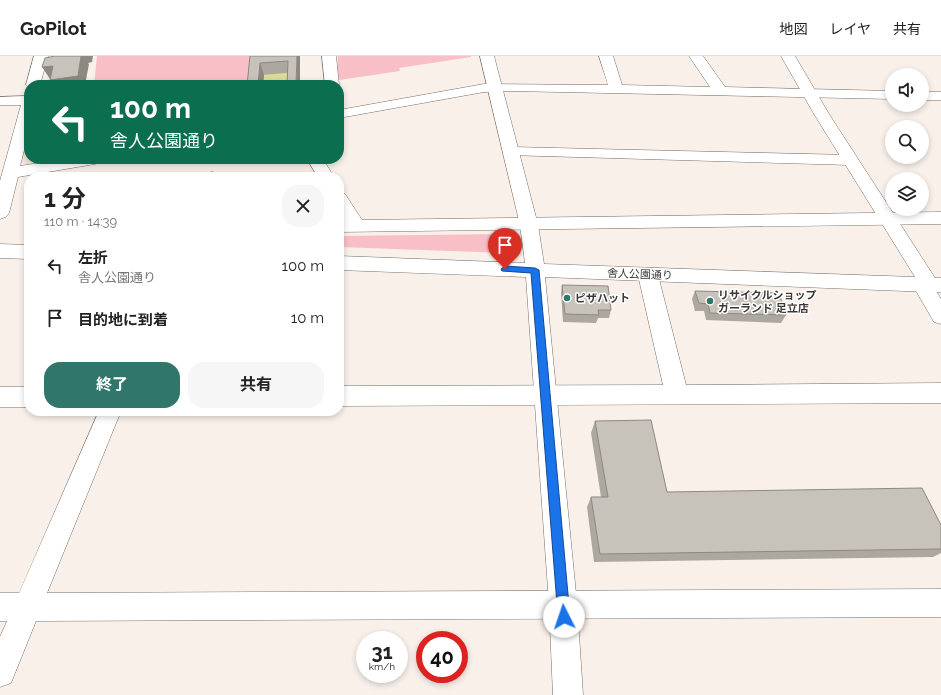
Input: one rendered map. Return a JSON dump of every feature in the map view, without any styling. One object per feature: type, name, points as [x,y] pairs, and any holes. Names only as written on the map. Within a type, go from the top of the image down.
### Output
[{"type":"street","points":[[34,80],[41,56]]},
{"type":"street","points":[[329,56],[331,80]]},
{"type":"street","points":[[487,56],[529,225],[535,270],[563,604],[568,695]]},
{"type":"street","points":[[606,56],[616,89]]},
{"type":"street","points":[[696,56],[720,91]]},
{"type":"street","points":[[788,56],[808,93],[850,160],[891,220],[931,285],[941,316]]},
{"type":"street","points":[[344,113],[494,87],[885,95]]},
{"type":"street","points":[[929,96],[941,96]]},
{"type":"street","points":[[0,101],[24,101]]},
{"type":"street","points":[[0,213],[24,121]]},
{"type":"street","points":[[512,152],[850,160]]},
{"type":"street","points":[[11,173],[65,164]]},
{"type":"street","points":[[344,215],[347,225],[529,225],[941,218]]},
{"type":"street","points":[[0,251],[24,252]]},
{"type":"street","name":"舎人公園通り","points":[[344,263],[931,285]]},
{"type":"street","points":[[648,275],[677,395]]},
{"type":"street","points":[[344,396],[941,393]]},
{"type":"street","points":[[0,397],[24,397]]},
{"type":"street","points":[[0,672],[108,416]]},
{"type":"street","points":[[0,607],[941,603]]},
{"type":"shaded area","points":[[97,56],[251,56],[248,80],[95,80]]},
{"type":"shaded area","points":[[338,56],[471,57],[399,68],[400,71],[339,80],[337,70]]},
{"type":"shaded area","points":[[291,72],[291,80],[264,80],[264,75]]},
{"type":"shaded area","points":[[24,151],[24,164],[40,164],[29,166],[21,163]]},
{"type":"shaded area","points":[[507,234],[508,250],[506,253],[344,247],[344,236]]},
{"type":"building","points":[[55,56],[81,56],[78,76],[50,80],[53,66],[42,67],[45,58]]},
{"type":"building","points":[[250,56],[297,56],[296,80],[287,80],[288,61],[260,63],[258,80],[248,80]]},
{"type":"building","points":[[562,285],[608,286],[611,310],[598,310],[599,315],[565,314]]},
{"type":"building","points":[[695,291],[779,293],[786,315],[710,313],[708,304],[699,303]]},
{"type":"building","points":[[651,420],[667,492],[922,488],[941,525],[941,549],[600,554],[591,497],[608,497],[595,421]]},
{"type":"place","name":"ピザハット","points":[[567,298]]},
{"type":"place","name":"リサイクルショップ ガーランド 足立店","points":[[710,301]]},
{"type":"route","points":[[505,269],[535,270],[564,617]]}]
